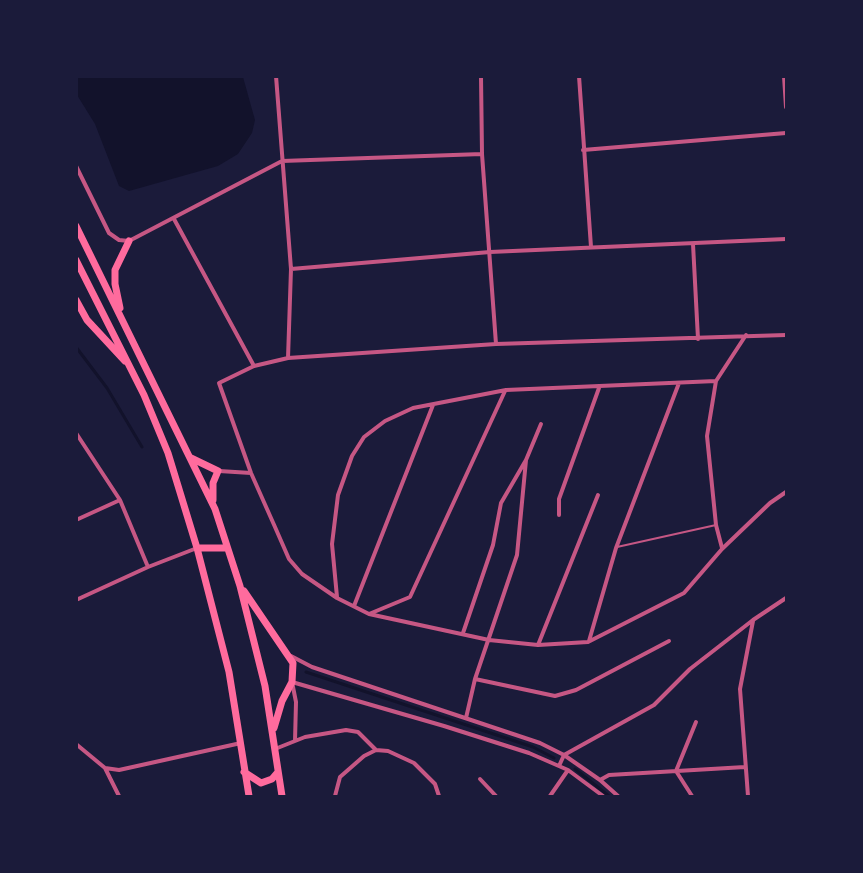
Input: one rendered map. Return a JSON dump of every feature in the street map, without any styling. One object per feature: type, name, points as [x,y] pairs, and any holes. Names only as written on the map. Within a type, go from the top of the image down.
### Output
[{"type":"highway","points":[[76,226],[215,508]]},
{"type":"highway","points":[[124,322],[115,284],[115,270],[129,241]]},
{"type":"highway","points":[[76,260],[131,367],[168,453],[197,548],[229,672],[249,796]]},
{"type":"highway","points":[[76,300],[87,320],[131,367]]},
{"type":"highway","points":[[187,454],[197,463],[218,471],[212,489],[215,508],[240,586],[273,730],[282,796]]},
{"type":"highway","points":[[197,548],[227,548]]},
{"type":"highway","points":[[240,586],[293,663],[292,682],[278,710],[273,730]]},
{"type":"highway","points":[[244,772],[261,783],[272,779],[278,772]]},
{"type":"street","points":[[276,76],[291,269],[288,358]]},
{"type":"street","points":[[481,76],[482,154],[496,344]]},
{"type":"street","points":[[579,76],[591,247]]},
{"type":"street","points":[[784,76],[786,107]]},
{"type":"street","points":[[584,150],[786,133]]},
{"type":"street","points":[[76,166],[110,233],[119,240],[129,241],[282,161],[482,154]]},
{"type":"street","points":[[174,219],[254,366]]},
{"type":"street","points":[[291,269],[490,252],[786,239]]},
{"type":"street","points":[[693,244],[698,339]]},
{"type":"street","points":[[786,335],[496,344],[288,358],[254,366],[219,383],[251,473],[289,559],[302,574],[337,598],[369,614],[489,640],[538,645],[588,642],[684,593],[722,549],[770,503],[786,492]]},
{"type":"street","points":[[722,549],[716,525],[707,436],[716,381],[746,336]]},
{"type":"street","points":[[337,598],[332,544],[338,495],[352,456],[364,437],[385,421],[413,408],[506,390],[599,388],[716,381]]},
{"type":"street","points":[[588,642],[616,548],[680,383]]},
{"type":"street","points":[[559,515],[558,499],[599,388]]},
{"type":"street","points":[[369,614],[410,597],[506,390]]},
{"type":"street","points":[[354,606],[433,405]]},
{"type":"street","points":[[463,633],[493,545],[501,503],[526,460],[541,424]]},
{"type":"street","points":[[76,433],[120,500],[148,567]]},
{"type":"street","points":[[466,718],[475,679],[517,555],[526,460]]},
{"type":"street","points":[[218,471],[251,473]]},
{"type":"street","points":[[538,645],[598,495]]},
{"type":"street","points":[[76,520],[120,500]]},
{"type":"street","points":[[76,600],[148,567],[197,548]]},
{"type":"street","points":[[559,766],[564,755],[654,705],[690,669],[753,620],[786,598]]},
{"type":"street","points":[[748,796],[740,689],[753,620]]},
{"type":"street","points":[[475,679],[555,696],[576,690],[669,640]]},
{"type":"street","points":[[287,654],[312,667],[540,743],[564,755],[600,780],[618,796]]},
{"type":"street","points":[[295,741],[296,702],[292,682],[444,726],[559,766],[603,796]]},
{"type":"street","points":[[676,771],[696,723]]},
{"type":"street","points":[[274,749],[295,741],[346,730],[358,732],[376,750]]},
{"type":"street","points":[[105,768],[118,770],[241,743]]},
{"type":"street","points":[[76,744],[105,768],[119,796]]},
{"type":"street","points":[[335,796],[340,777],[364,756],[376,750],[388,751],[414,763],[435,784],[439,796]]},
{"type":"street","points":[[600,780],[609,775],[745,767]]},
{"type":"street","points":[[550,796],[568,770]]},
{"type":"street","points":[[676,771],[692,796]]},
{"type":"street","points":[[480,779],[496,796]]},
{"type":"lane","points":[[616,548],[716,525]]},
{"type":"shaded area","points":[[76,77],[243,77],[255,120],[252,133],[238,154],[218,166],[129,191],[119,186],[95,124],[77,95]]},
{"type":"waterway","points":[[76,347],[107,388],[142,447]]},
{"type":"waterway","points":[[306,672],[533,747],[554,758]]},
{"type":"waterway","points":[[575,769],[609,796]]}]
